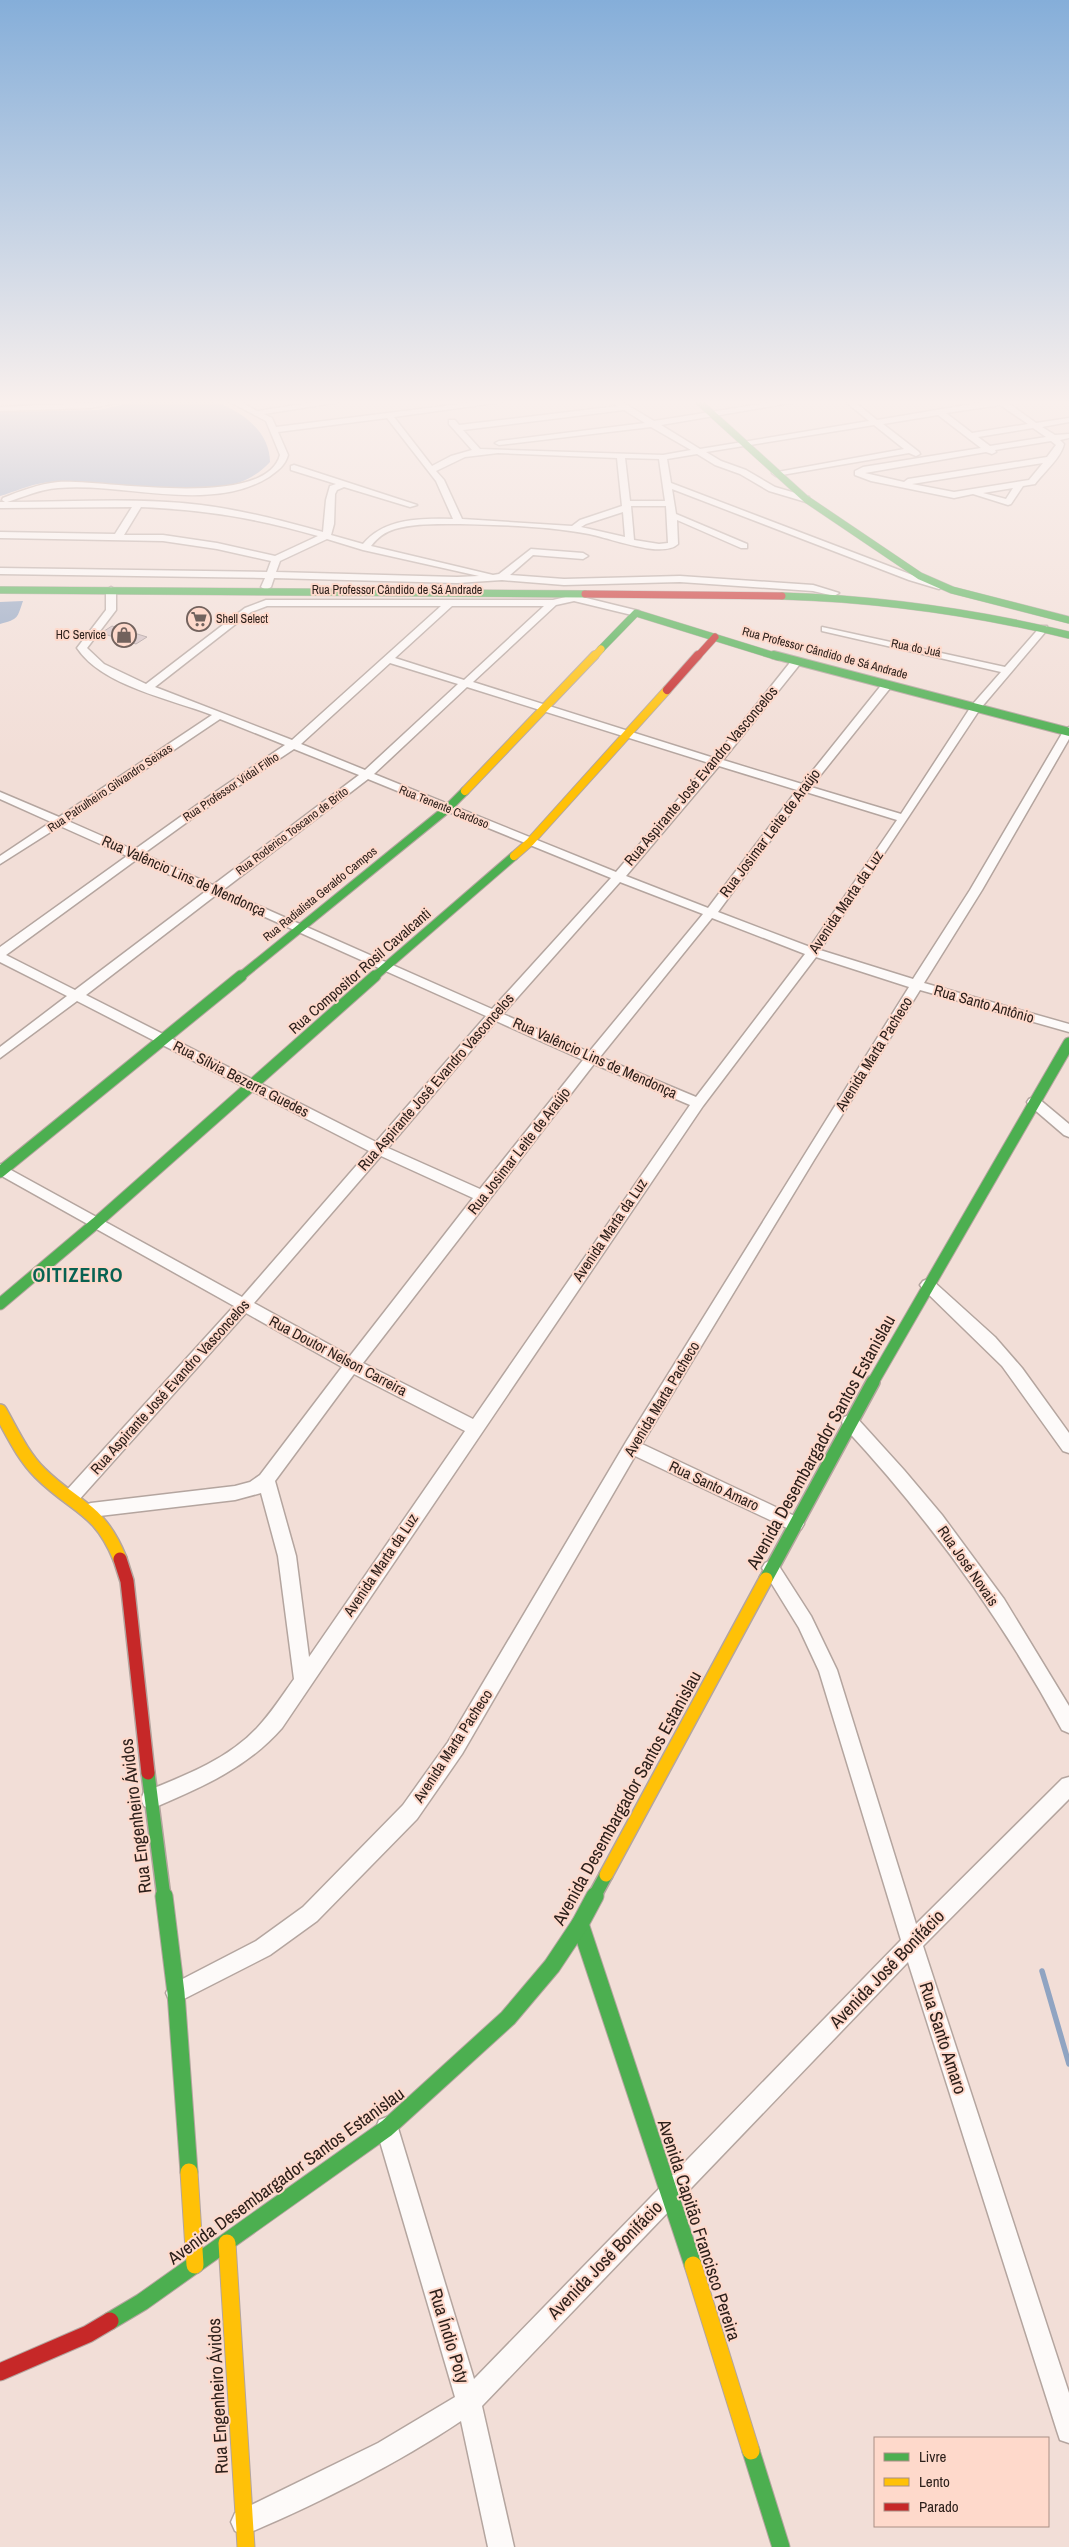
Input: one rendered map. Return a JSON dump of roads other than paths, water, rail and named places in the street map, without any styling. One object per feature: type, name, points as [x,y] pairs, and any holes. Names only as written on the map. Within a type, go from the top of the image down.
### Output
[{"type":"main road","points":[[838,521],[894,559],[942,587],[1069,620]]},
{"type":"main road","points":[[0,590],[108,588],[267,581],[834,593],[926,601],[981,609],[1069,629]]},
{"type":"main road","points":[[0,585],[299,592],[820,597],[927,606],[968,612],[1069,635]]},
{"type":"main road","name":"Rua Professor Cândido de Sá Andrade","points":[[636,613],[796,662],[1069,731]]},
{"type":"main road","name":"Rua Radialista Geraldo Campos","points":[[0,1171],[447,809],[636,613]]},
{"type":"main road","name":"Rua Compositor Rosil Cavalcanti","points":[[0,1304],[96,1223],[251,1084],[530,842],[715,637]]},
{"type":"main road","name":"Avenida Desembargador Santos Estanislau","points":[[0,2372],[32,2360],[88,2334],[142,2302],[387,2128],[508,2018],[552,1966],[580,1924],[850,1422],[1069,1043]]},
{"type":"main road","name":"Rua Engenheiro Ávidos","points":[[0,1411],[29,1460],[39,1472],[91,1510],[114,1542],[127,1581],[151,1799],[176,1993],[195,2265]]},
{"type":"main road","name":"Avenida Capitão Francisco Pereira","points":[[580,1924],[670,2192],[781,2547]]},
{"type":"main road","name":"Rua Engenheiro Ávidos","points":[[227,2243],[246,2547]]},
{"type":"street","points":[[119,536],[128,521]]},
{"type":"street","points":[[268,521],[365,547],[474,571],[491,577]]},
{"type":"street","points":[[0,535],[119,536],[188,540],[276,559],[326,536],[331,527],[331,521]]},
{"type":"street","points":[[574,528],[586,521]]},
{"type":"street","points":[[628,521],[630,540]]},
{"type":"street","points":[[365,547],[377,533],[387,529],[427,523],[459,522],[511,522],[574,528],[661,547],[673,544],[672,521]]},
{"type":"street","points":[[686,521],[744,546]]},
{"type":"street","points":[[762,521],[912,578],[942,587]]},
{"type":"street","points":[[502,577],[531,552],[583,556]]},
{"type":"street","points":[[0,571],[78,571],[267,581],[276,559]]},
{"type":"street","points":[[108,588],[110,574]]},
{"type":"street","points":[[428,584],[491,577],[592,583],[680,579],[813,588],[834,593]]},
{"type":"street","name":"Rua Tenente Cardoso","points":[[108,588],[111,610],[84,643],[82,651],[105,670],[447,809],[709,913],[813,952]]},
{"type":"street","points":[[299,592],[316,603],[336,592]]},
{"type":"street","name":"Rua Professor Cândido de Sá Andrade","points":[[574,596],[636,613]]},
{"type":"street","name":"Rua Roderico Toscano de Brito","points":[[0,1054],[366,775],[553,603],[574,596]]},
{"type":"street","name":"Rua Professor Cândido de Sá Andrade","points":[[149,687],[253,607],[266,603],[553,603]]},
{"type":"street","name":"Rua Professor Vidal Filho","points":[[0,953],[215,797],[293,745],[449,604]]},
{"type":"street","name":"Avenida Marta da Luz","points":[[151,1799],[187,1784],[244,1754],[262,1738],[275,1722],[698,1103],[813,952],[904,818],[976,707],[1044,628]]},
{"type":"street","name":"Rua do Juá","points":[[825,629],[1007,670]]},
{"type":"street","points":[[389,659],[627,735],[904,818]]},
{"type":"street","name":"Rua Aspirante José Evandro Vasconcelos","points":[[71,1497],[244,1305],[495,1014],[618,877],[717,761],[796,662]]},
{"type":"street","name":"Rua Josimar Leite de Araújo","points":[[91,1510],[235,1493],[255,1488],[266,1480],[352,1365],[591,1058],[746,868],[804,788],[887,684]]},
{"type":"street","name":"Rua Patrulheiro Gilvandro Seixas","points":[[0,861],[219,715]]},
{"type":"street","name":"Avenida Marta Pacheco","points":[[176,1993],[263,1948],[310,1914],[410,1812],[455,1748],[632,1447],[809,1156],[917,985],[1069,731]]},
{"type":"street","name":"Rua Valêncio Lins de Mendonça","points":[[0,795],[301,927],[591,1058],[698,1103]]},
{"type":"street","name":"Rua Santo Antônio","points":[[813,952],[917,985],[1069,1028]]},
{"type":"street","name":"Rua Sílvia Bezerra Guedes","points":[[0,957],[378,1149],[483,1197]]},
{"type":"street","points":[[1034,1102],[1069,1132]]},
{"type":"street","name":"Rua Doutor Nelson Carreira","points":[[0,1171],[352,1365],[475,1428]]},
{"type":"street","points":[[928,1285],[1008,1362],[1031,1390],[1069,1446]]},
{"type":"street","name":"Rua José Novais","points":[[850,1422],[913,1492],[966,1559],[1051,1690],[1069,1724]]},
{"type":"street","name":"Rua Santo Amaro","points":[[632,1447],[795,1524]]},
{"type":"street","points":[[266,1480],[287,1556],[303,1679]]},
{"type":"street","name":"Rua Santo Amaro","points":[[771,1568],[805,1622],[828,1670],[912,1943],[1069,2431]]},
{"type":"street","name":"Avenida José Bonifácio","points":[[244,2522],[392,2449],[441,2422],[469,2402],[912,1943],[1069,1786]]},
{"type":"street","name":"Rua Índio Poty","points":[[387,2128],[469,2402],[501,2547]]},
{"type":"water","points":[[23,601],[20,611],[14,619],[0,624],[0,602]]},
{"type":"waterway","points":[[1042,1971],[1069,2064]]},
{"type":"place","name":"Shell Select","points":[[199,619]]},
{"type":"place","name":"HC Service","points":[[124,635]]},
{"type":"district","name":"OITIZEIRO","points":[[78,1275]]}]
